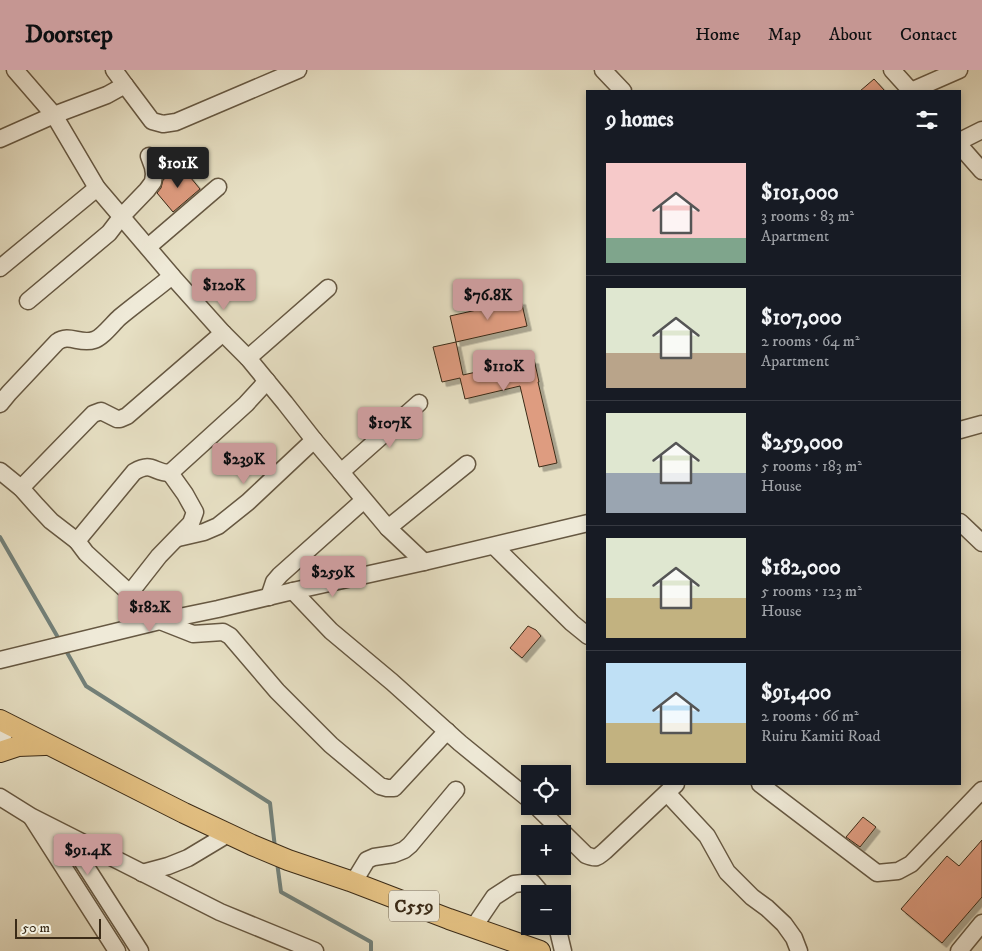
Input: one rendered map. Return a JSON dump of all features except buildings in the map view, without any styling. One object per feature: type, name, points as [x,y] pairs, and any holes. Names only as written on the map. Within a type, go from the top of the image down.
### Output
[{"type":"main road","name":"C559","points":[[2,723],[252,845],[288,860],[540,951]]},
{"type":"main road","name":"C559","points":[[2,723],[45,734],[122,781]]},
{"type":"main road","points":[[0,752],[18,746],[47,745]]},
{"type":"street","points":[[15,70],[54,115],[98,188],[172,276],[248,358],[388,528],[424,562]]},
{"type":"street","points":[[2,136],[107,95],[119,74],[152,121],[163,124],[176,122],[295,70]]},
{"type":"street","points":[[603,70],[622,90]]},
{"type":"street","points":[[892,70],[910,90]]},
{"type":"street","points":[[913,90],[959,70]]},
{"type":"street","points":[[961,140],[982,130]]},
{"type":"street","points":[[961,147],[982,171]]},
{"type":"street","points":[[28,300],[109,233],[122,216],[151,186],[154,174],[149,156]]},
{"type":"street","points":[[148,248],[218,187]]},
{"type":"street","points":[[0,268],[98,188]]},
{"type":"street","points":[[0,404],[56,342],[62,338],[86,342],[96,340],[120,317],[172,276]]},
{"type":"street","points":[[248,358],[328,288]]},
{"type":"street","points":[[22,488],[94,414],[101,411],[120,420],[127,416],[223,333]]},
{"type":"street","points":[[77,541],[134,472],[143,467],[152,467],[164,473],[170,473],[246,404],[267,381]]},
{"type":"street","points":[[340,472],[419,403]]},
{"type":"street","points":[[961,430],[982,424]]},
{"type":"street","points":[[178,538],[204,532],[218,526],[248,502],[314,440]]},
{"type":"street","points":[[388,528],[467,464]]},
{"type":"street","points":[[0,472],[22,488],[51,521],[77,541],[86,553],[160,622],[193,634],[223,632],[230,636],[278,691],[331,745],[380,786],[394,788],[447,731]]},
{"type":"street","points":[[130,593],[159,556],[178,538],[190,523],[195,512],[170,473]]},
{"type":"street","points":[[269,597],[274,582],[280,575],[364,500]]},
{"type":"street","points":[[0,660],[586,523]]},
{"type":"street","points":[[961,523],[982,543]]},
{"type":"street","points":[[494,546],[586,634]]},
{"type":"street","points":[[293,591],[332,630],[447,731],[521,793]]},
{"type":"street","points":[[761,785],[877,874],[898,871],[911,864],[982,790]]},
{"type":"street","points":[[545,815],[586,855],[595,858],[600,856],[671,788],[707,836],[727,872],[752,897],[784,924],[794,938],[799,951]]},
{"type":"street","points":[[353,883],[367,860],[394,854],[410,845],[456,790]]},
{"type":"street","points":[[0,797],[32,818],[220,912],[315,951]]},
{"type":"street","points":[[32,818],[117,951]]},
{"type":"street","points":[[65,834],[140,951]]},
{"type":"street","points":[[142,873],[188,858],[228,834]]},
{"type":"street","points":[[473,928],[494,897],[514,884],[532,882],[534,885]]},
{"type":"street","points":[[959,951],[982,924]]},
{"type":"street","points":[[560,935],[563,951]]},
{"type":"waterway","points":[[0,537],[60,641]]},
{"type":"waterway","points":[[65,649],[86,686],[270,803],[275,848]]},
{"type":"waterway","points":[[277,862],[281,892],[371,942],[371,951]]}]
